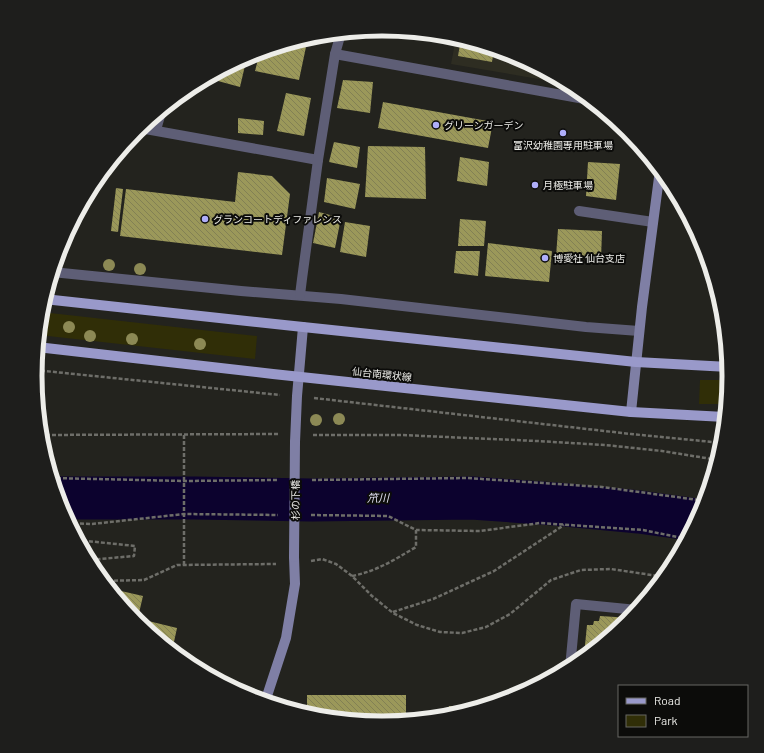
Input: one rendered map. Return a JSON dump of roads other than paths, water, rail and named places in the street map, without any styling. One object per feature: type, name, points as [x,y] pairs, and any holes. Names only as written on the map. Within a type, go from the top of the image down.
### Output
[{"type":"main road","points":[[50,300],[636,362],[722,367]]},
{"type":"main road","name":"仙台南環状線","points":[[43,348],[299,377],[631,412],[720,417]]},
{"type":"street","points":[[300,295],[318,160],[335,54],[339,39]]},
{"type":"street","points":[[335,54],[578,98]]},
{"type":"street","points":[[156,130],[159,118]]},
{"type":"street","points":[[148,129],[318,160]]},
{"type":"street","points":[[631,412],[639,331],[659,178]]},
{"type":"street","points":[[579,211],[653,222]]},
{"type":"street","points":[[58,273],[241,291],[341,299],[586,327],[639,331]]},
{"type":"street","name":"杉の下橋","points":[[267,697],[286,638],[295,584],[296,438],[303,327]]},
{"type":"street","points":[[571,660],[576,604],[630,609]]},
{"type":"waterway","name":"笊川","points":[[64,498],[311,500],[472,498],[639,512],[691,519]]},
{"type":"place","name":"グリーンガーデン","points":[[436,125]]},
{"type":"place","name":"富沢幼稚園専用駐車場","points":[[563,133]]},
{"type":"place","name":"月極駐車場","points":[[535,185]]},
{"type":"place","name":"グランコートディファレンス","points":[[205,219]]},
{"type":"place","name":"博愛社 仙台支店","points":[[545,258]]}]
